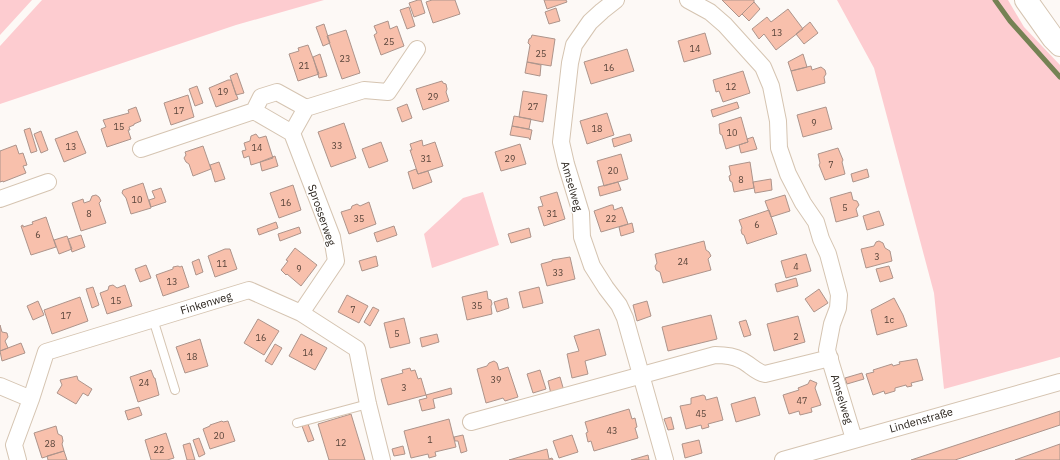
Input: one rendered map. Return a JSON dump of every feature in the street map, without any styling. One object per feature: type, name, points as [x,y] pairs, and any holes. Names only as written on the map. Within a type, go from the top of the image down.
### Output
[{"type":"main road","points":[[1026,0],[1053,38],[1060,45]]},
{"type":"street","name":"Amselweg","points":[[616,0],[590,22],[574,45],[570,63],[561,142],[580,213],[582,237],[592,266],[619,305],[626,318],[665,460]]},
{"type":"street","name":"Amselweg","points":[[688,0],[710,12],[726,25],[763,67],[771,86],[778,121],[779,148],[788,174],[816,222],[821,239],[828,254],[839,295],[838,308],[832,324],[827,350],[854,439]]},
{"type":"street","points":[[254,111],[292,133],[306,108],[364,90],[388,92],[417,49]]},
{"type":"street","points":[[141,149],[254,111],[261,97],[277,92],[306,108]]},
{"type":"street","name":"Sprosserweg","points":[[292,133],[332,237],[336,261],[301,313]]},
{"type":"street","points":[[0,199],[48,182]]},
{"type":"street","name":"Finkenweg","points":[[18,460],[14,445],[46,352],[249,290],[301,313],[357,349],[368,404],[382,460]]},
{"type":"street","points":[[471,422],[715,356],[722,355],[740,359],[759,373],[765,374],[830,358]]},
{"type":"street","name":"Lindenstraße","points":[[783,460],[1060,382]]},
{"type":"street","points":[[0,386],[31,399]]},
{"type":"lane","points":[[153,319],[175,390]]},
{"type":"lane","points":[[297,423],[368,404]]},
{"type":"shaded area","points":[[0,0],[32,0],[0,35]]},
{"type":"shaded area","points":[[42,0],[324,0],[236,25],[0,104],[0,46]]},
{"type":"shaded area","points":[[837,0],[1008,0],[1024,27],[1060,65],[1060,357],[944,389],[934,293],[874,68]]},
{"type":"shaded area","points":[[483,192],[499,245],[432,268],[424,234],[463,198]]},
{"type":"building","points":[[421,0],[425,13],[414,17],[409,3]]},
{"type":"building","points":[[432,0],[455,0],[460,14],[433,23],[426,2]]},
{"type":"building","points":[[544,0],[566,0],[567,2],[547,9]]},
{"type":"building","points":[[722,0],[754,0],[754,2],[739,17]]},
{"type":"building","points":[[754,2],[760,9],[749,21],[742,14]]},
{"type":"building","points":[[409,7],[415,26],[407,29],[400,10]]},
{"type":"building","points":[[556,8],[560,21],[549,24],[545,12]]},
{"type":"building","points":[[788,9],[803,29],[776,50],[764,34],[759,39],[752,29],[767,17],[771,22]]},
{"type":"building","points":[[388,21],[390,29],[397,26],[404,46],[381,55],[374,35],[377,33],[374,26]]},
{"type":"building","points":[[810,22],[818,33],[804,44],[796,34]]},
{"type":"building","points":[[324,24],[330,43],[323,46],[316,27]]},
{"type":"building","points":[[346,30],[360,73],[342,79],[327,36]]},
{"type":"building","points":[[705,33],[711,54],[684,62],[678,41]]},
{"type":"building","points":[[532,35],[555,39],[551,66],[527,62],[530,45],[528,43]]},
{"type":"building","points":[[308,45],[319,74],[298,81],[289,54],[299,51],[298,48]]},
{"type":"building","points":[[627,49],[634,71],[591,84],[584,62]]},
{"type":"building","points":[[320,54],[327,76],[319,78],[313,57]]},
{"type":"building","points":[[803,54],[807,67],[791,71],[788,62]]},
{"type":"building","points":[[527,62],[541,65],[540,76],[525,73]]},
{"type":"building","points":[[811,66],[812,70],[821,67],[825,70],[825,83],[797,91],[791,71]]},
{"type":"building","points":[[743,71],[750,93],[723,102],[719,91],[716,92],[713,80]]},
{"type":"building","points":[[237,73],[244,93],[236,95],[230,76]]},
{"type":"building","points":[[231,80],[238,99],[216,107],[209,88]]},
{"type":"building","points":[[442,81],[446,84],[446,92],[449,101],[423,110],[416,89]]},
{"type":"building","points":[[197,86],[203,103],[195,106],[189,89]]},
{"type":"building","points":[[523,91],[547,95],[543,122],[519,117]]},
{"type":"building","points":[[188,95],[194,117],[171,125],[164,103]]},
{"type":"building","points":[[737,102],[739,108],[713,117],[711,110]]},
{"type":"building","points":[[407,104],[412,118],[402,122],[397,108]]},
{"type":"building","points":[[136,107],[141,121],[129,127],[130,130],[128,130],[131,139],[107,147],[101,129],[106,127],[103,120],[129,113],[128,110]]},
{"type":"building","points":[[826,107],[832,129],[803,137],[797,115]]},
{"type":"building","points":[[607,113],[614,135],[587,144],[580,121]]},
{"type":"building","points":[[514,116],[531,119],[529,129],[512,126]]},
{"type":"building","points":[[741,117],[748,142],[726,149],[722,135],[720,134],[719,124]]},
{"type":"building","points":[[344,123],[356,158],[331,167],[318,132]]},
{"type":"building","points":[[512,126],[532,130],[530,140],[529,138],[510,135]]},
{"type":"building","points":[[30,128],[37,151],[31,153],[24,130]]},
{"type":"building","points":[[41,131],[48,150],[41,153],[34,134]]},
{"type":"building","points":[[77,131],[86,153],[64,162],[55,139]]},
{"type":"building","points":[[256,134],[259,138],[266,136],[273,158],[251,165],[249,156],[244,158],[242,151],[246,150],[244,143],[250,141],[251,136]]},
{"type":"building","points":[[630,134],[632,141],[614,147],[612,139]]},
{"type":"building","points":[[753,137],[757,149],[741,153],[739,145],[748,142],[747,139]]},
{"type":"building","points":[[422,140],[423,146],[435,142],[443,166],[418,174],[410,150],[412,150],[410,144]]},
{"type":"building","points":[[381,142],[388,161],[369,168],[362,149]]},
{"type":"building","points":[[520,144],[526,164],[501,171],[495,152]]},
{"type":"building","points":[[16,145],[19,154],[23,153],[27,165],[23,166],[26,173],[0,182],[0,151]]},
{"type":"building","points":[[203,146],[211,169],[193,176],[189,164],[184,158],[186,155],[185,152]]},
{"type":"building","points":[[838,148],[843,160],[842,162],[845,174],[825,180],[819,165],[818,154]]},
{"type":"building","points":[[621,154],[628,179],[604,186],[597,161]]},
{"type":"building","points":[[275,156],[278,166],[262,171],[260,162]]},
{"type":"building","points":[[219,162],[225,179],[215,182],[210,165]]},
{"type":"building","points":[[750,162],[754,188],[734,192],[729,176],[731,175],[729,166]]},
{"type":"building","points":[[416,169],[418,174],[428,171],[432,182],[413,189],[408,172]]},
{"type":"building","points":[[867,169],[869,177],[853,182],[851,174]]},
{"type":"building","points":[[771,179],[772,190],[755,193],[753,182]]},
{"type":"building","points":[[618,182],[621,190],[600,196],[598,187]]},
{"type":"building","points":[[143,183],[151,208],[131,214],[126,198],[122,193],[123,190]]},
{"type":"building","points":[[293,185],[301,210],[279,218],[270,193]]},
{"type":"building","points":[[161,188],[166,202],[151,207],[149,200],[155,198],[152,191]]},
{"type":"building","points":[[557,192],[565,219],[544,226],[538,207],[543,206],[540,197]]},
{"type":"building","points":[[851,192],[853,200],[857,201],[859,205],[856,209],[858,216],[836,222],[830,198]]},
{"type":"building","points":[[96,195],[101,201],[99,203],[106,223],[81,231],[72,203],[83,199],[84,203],[90,201],[92,196]]},
{"type":"building","points":[[785,195],[790,211],[771,217],[765,201]]},
{"type":"building","points":[[369,202],[376,224],[349,234],[341,212],[351,209],[352,206],[357,204],[360,206]]},
{"type":"building","points":[[613,205],[614,210],[622,207],[628,224],[601,232],[594,211]]},
{"type":"building","points":[[769,210],[777,234],[747,244],[744,235],[742,234],[742,228],[739,220]]},
{"type":"building","points":[[879,211],[884,225],[867,230],[863,216]]},
{"type":"building","points":[[46,217],[56,247],[31,255],[21,226],[23,225],[23,227],[33,224],[32,222]]},
{"type":"building","points":[[276,222],[278,228],[259,235],[257,229]]},
{"type":"building","points":[[632,223],[634,232],[621,236],[619,227]]},
{"type":"building","points":[[394,226],[397,235],[377,242],[374,233]]},
{"type":"building","points":[[299,227],[301,233],[280,241],[278,234]]},
{"type":"building","points":[[529,228],[531,237],[511,243],[508,234]]},
{"type":"building","points":[[81,235],[85,247],[72,252],[68,239]]},
{"type":"building","points":[[67,236],[72,249],[59,254],[54,240]]},
{"type":"building","points":[[704,241],[706,250],[711,256],[708,259],[711,270],[663,283],[660,272],[656,270],[655,266],[657,263],[655,254]]},
{"type":"building","points":[[879,241],[883,243],[885,248],[890,251],[892,261],[866,268],[861,249],[874,246],[876,242]]},
{"type":"building","points":[[295,248],[317,265],[301,286],[281,270]]},
{"type":"building","points":[[225,249],[230,249],[237,269],[215,277],[208,256]]},
{"type":"building","points":[[806,254],[811,271],[786,278],[781,261]]},
{"type":"building","points":[[376,256],[378,266],[362,271],[359,261]]},
{"type":"building","points":[[570,257],[575,279],[547,286],[541,264],[552,260]]},
{"type":"building","points":[[199,259],[203,272],[196,275],[192,262]]},
{"type":"building","points":[[146,265],[151,278],[140,282],[135,269]]},
{"type":"building","points":[[178,266],[182,266],[189,287],[163,296],[156,275]]},
{"type":"building","points":[[889,266],[893,278],[880,282],[876,269]]},
{"type":"building","points":[[796,278],[798,286],[777,292],[775,284]]},
{"type":"building","points":[[113,285],[117,288],[125,285],[132,306],[107,314],[100,293],[108,290],[109,286]]},
{"type":"building","points":[[93,287],[99,305],[92,308],[86,289]]},
{"type":"building","points":[[539,287],[543,303],[523,308],[519,292]]},
{"type":"building","points":[[819,289],[828,303],[814,312],[805,299]]},
{"type":"building","points":[[487,291],[488,299],[491,300],[492,304],[492,314],[467,320],[462,297]]},
{"type":"building","points":[[347,295],[368,306],[359,323],[338,312]]},
{"type":"building","points":[[80,297],[88,321],[52,334],[44,310]]},
{"type":"building","points":[[507,298],[509,308],[497,312],[494,302]]},
{"type":"building","points":[[894,298],[907,326],[877,335],[871,310]]},
{"type":"building","points":[[38,301],[44,315],[33,320],[27,306]]},
{"type":"building","points":[[647,301],[651,316],[637,321],[633,305]]},
{"type":"building","points":[[373,307],[379,310],[370,326],[364,322]]},
{"type":"building","points":[[711,315],[717,339],[668,351],[662,327]]},
{"type":"building","points":[[798,316],[805,342],[774,351],[767,324]]},
{"type":"building","points":[[404,318],[410,343],[390,348],[384,323]]},
{"type":"building","points":[[258,319],[279,331],[264,355],[244,343]]},
{"type":"building","points":[[746,320],[751,335],[744,337],[739,322]]},
{"type":"building","points":[[0,325],[2,332],[7,333],[8,337],[5,341],[8,348],[0,351]]},
{"type":"building","points":[[599,329],[606,355],[585,361],[588,374],[572,378],[567,354],[579,351],[574,336]]},
{"type":"building","points":[[301,334],[327,348],[315,370],[289,356]]},
{"type":"building","points":[[437,334],[439,342],[422,347],[420,338]]},
{"type":"building","points":[[200,339],[208,366],[185,373],[176,347]]},
{"type":"building","points":[[21,343],[25,353],[2,361],[0,351]]},
{"type":"building","points":[[275,344],[282,348],[272,365],[265,361]]},
{"type":"building","points":[[917,359],[923,380],[911,383],[912,386],[907,387],[906,385],[895,388],[895,391],[885,394],[884,391],[873,395],[866,374],[874,372],[873,370],[892,364],[893,366],[900,364],[899,362]]},
{"type":"building","points":[[494,361],[497,363],[499,370],[508,367],[518,397],[505,401],[503,398],[486,403],[477,369],[487,366],[489,363]]},
{"type":"building","points":[[410,368],[411,371],[415,370],[418,379],[421,378],[426,395],[388,405],[381,379],[403,373],[402,370]]},
{"type":"building","points":[[151,370],[155,378],[159,395],[138,402],[130,377]]},
{"type":"building","points":[[540,370],[546,389],[533,393],[527,374]]},
{"type":"building","points":[[862,373],[864,379],[847,384],[845,378]]},
{"type":"building","points":[[77,376],[78,380],[92,389],[88,396],[83,393],[76,404],[57,393],[62,385],[60,380]]},
{"type":"building","points":[[560,377],[564,391],[551,394],[548,381]]},
{"type":"building","points":[[810,380],[817,383],[815,388],[821,405],[811,408],[812,412],[800,415],[799,411],[789,414],[783,395],[799,390],[798,388],[808,384]]},
{"type":"building","points":[[451,388],[452,394],[433,399],[435,408],[422,411],[419,400],[427,398],[426,395]]},
{"type":"building","points":[[703,395],[705,396],[706,400],[717,397],[723,420],[708,424],[709,427],[702,429],[701,425],[686,429],[680,406],[691,404],[691,398]]},
{"type":"building","points":[[755,397],[760,415],[736,422],[731,404]]},
{"type":"building","points":[[139,407],[142,415],[128,420],[125,411]]},
{"type":"building","points":[[629,409],[632,419],[635,418],[637,427],[635,428],[638,438],[594,451],[591,441],[588,442],[586,433],[588,432],[585,422]]},
{"type":"building","points":[[1060,411],[1060,425],[955,460],[911,460]]},
{"type":"building","points":[[351,414],[365,460],[329,460],[318,424]]},
{"type":"building","points":[[671,417],[674,429],[668,430],[664,419]]},
{"type":"building","points":[[449,419],[456,447],[435,452],[436,456],[429,458],[428,454],[411,458],[404,431]]},
{"type":"building","points":[[222,421],[228,421],[235,441],[210,449],[203,429]]},
{"type":"building","points":[[308,424],[314,440],[308,442],[302,426]]},
{"type":"building","points":[[56,426],[58,434],[62,436],[64,451],[42,458],[34,433]]},
{"type":"building","points":[[166,433],[174,458],[167,460],[151,460],[145,440]]},
{"type":"building","points":[[463,435],[467,451],[461,453],[458,441],[455,441],[454,437]]},
{"type":"building","points":[[572,435],[578,452],[559,458],[553,441]]},
{"type":"building","points":[[199,438],[205,454],[199,457],[193,440]]},
{"type":"building","points":[[699,440],[702,453],[685,458],[682,444]]},
{"type":"building","points":[[190,443],[195,460],[187,460],[183,445]]},
{"type":"building","points":[[1060,444],[1060,460],[1015,460]]},
{"type":"building","points":[[403,446],[405,454],[394,456],[392,449]]},
{"type":"building","points":[[547,449],[549,459],[552,458],[553,460],[509,460]]},
{"type":"building","points":[[64,451],[67,460],[48,460],[47,456]]},
{"type":"building","points":[[648,455],[649,460],[631,460]]},
{"type":"waterway","points":[[995,0],[1010,21],[1060,77]]}]
